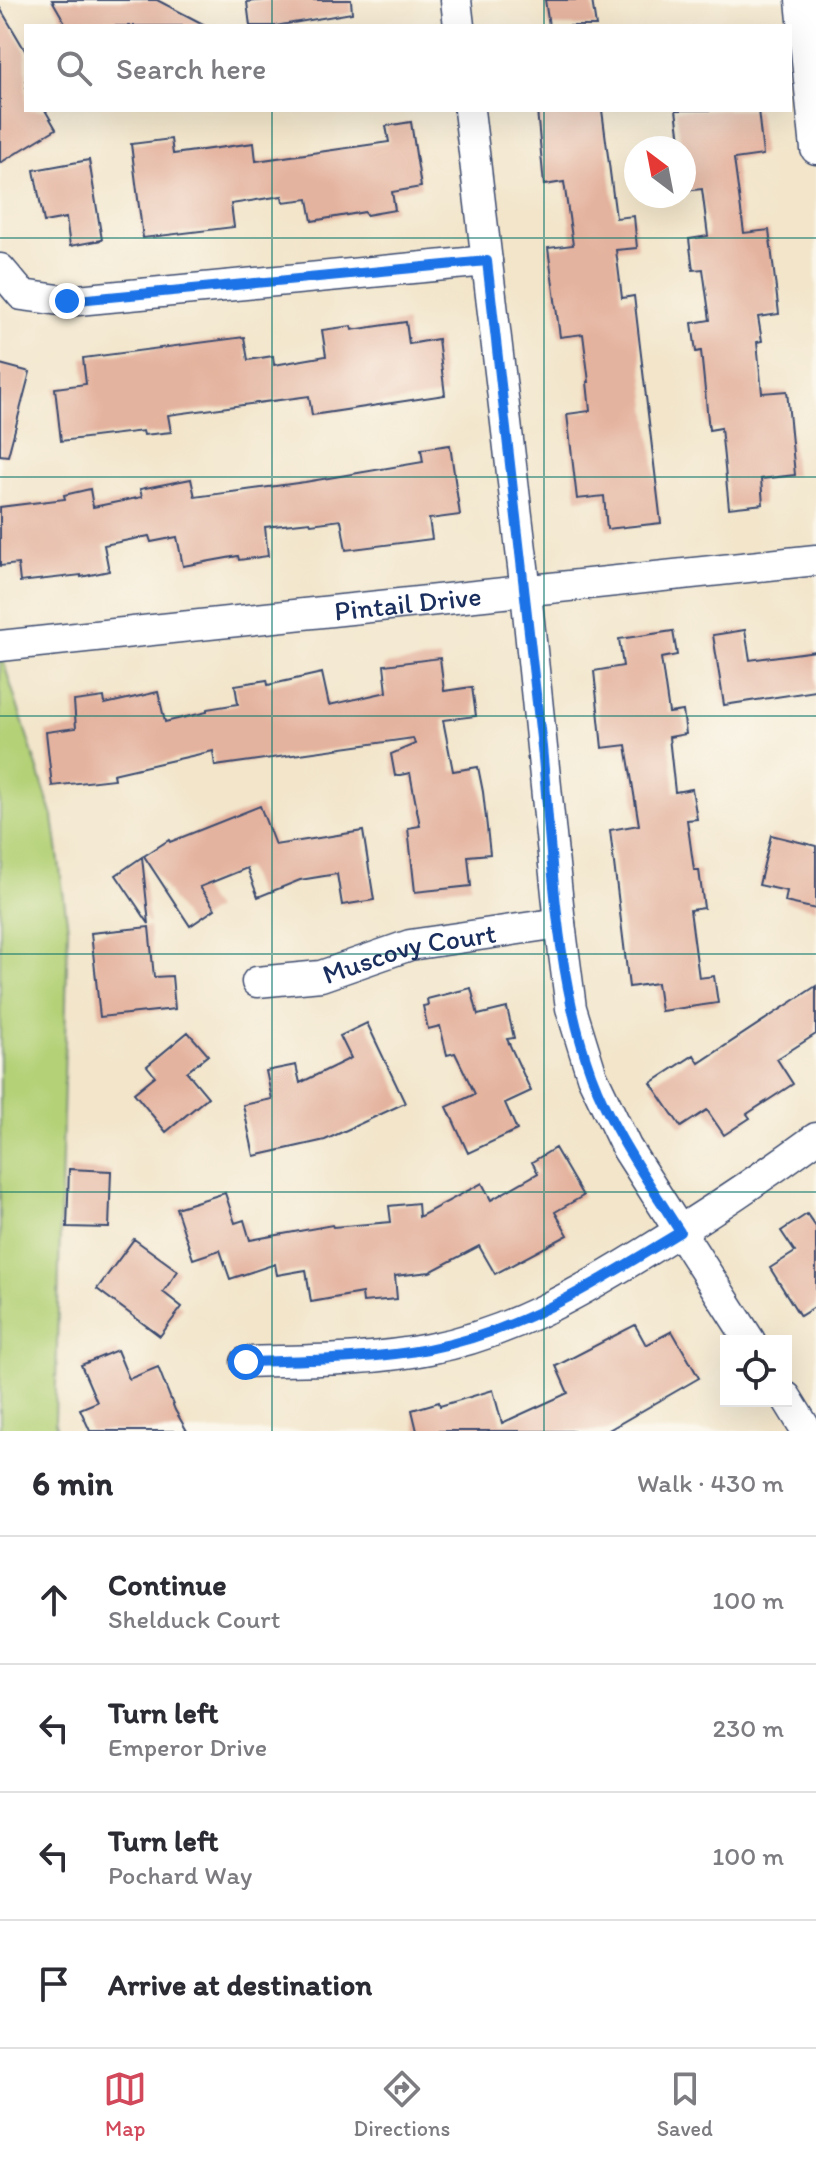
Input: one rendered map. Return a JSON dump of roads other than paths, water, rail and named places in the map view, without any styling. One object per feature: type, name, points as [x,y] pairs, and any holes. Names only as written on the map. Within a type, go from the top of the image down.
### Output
[{"type":"street","points":[[456,0],[459,24]]},
{"type":"street","points":[[801,0],[816,149]]},
{"type":"street","points":[[469,112],[571,1008],[592,1076],[626,1147],[746,1335]]},
{"type":"street","points":[[0,269],[22,295],[67,301],[487,261]]},
{"type":"street","name":"Pintail Drive","points":[[0,646],[816,560]]},
{"type":"street","name":"Muscovy Court","points":[[257,982],[321,976],[410,945],[560,923]]},
{"type":"street","points":[[246,1362],[338,1359],[429,1349],[499,1329],[552,1308],[680,1232],[816,1138]]},
{"type":"street","points":[[792,1407],[807,1431]]}]
